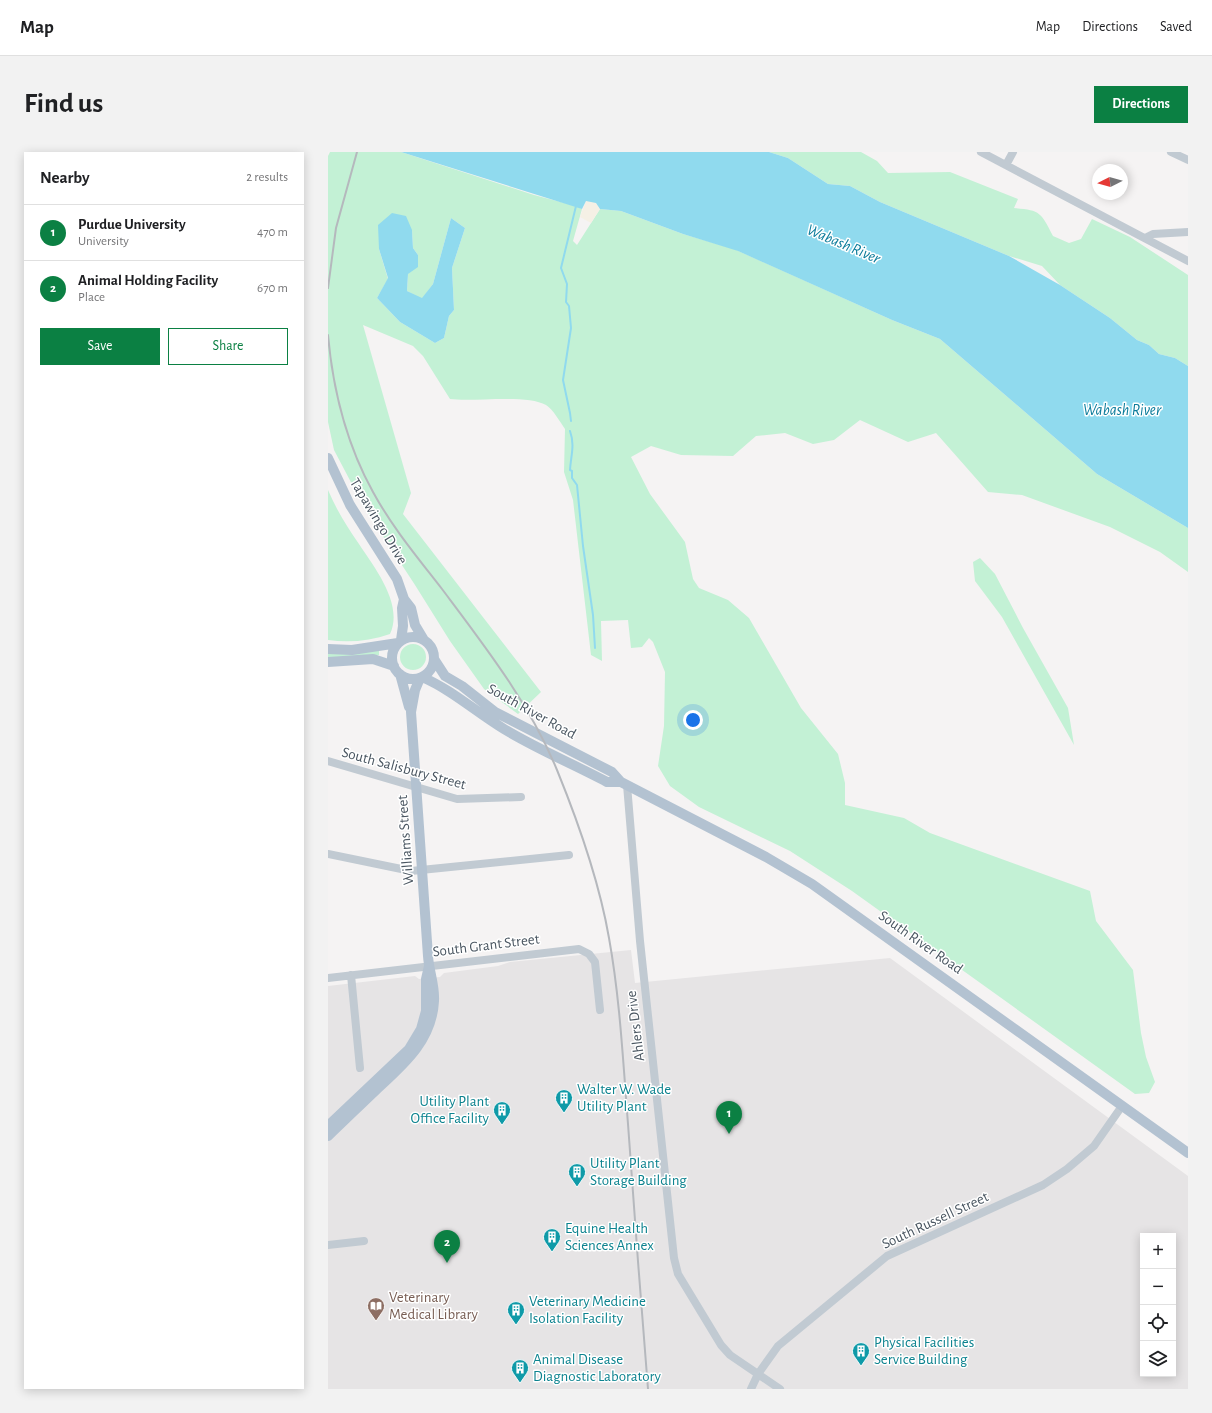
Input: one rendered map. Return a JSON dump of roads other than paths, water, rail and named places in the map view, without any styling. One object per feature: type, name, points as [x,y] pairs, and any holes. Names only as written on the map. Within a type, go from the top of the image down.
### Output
[{"type":"main road","name":"Tapawingo Drive","points":[[328,458],[350,505],[397,579],[404,599],[411,608],[415,625],[424,640]]},
{"type":"main road","name":"Tapawingo Drive","points":[[399,642],[403,626],[402,608],[404,599]]},
{"type":"main road","points":[[328,649],[352,650],[399,642],[412,637],[424,640],[432,648],[434,659],[428,672],[421,677],[407,677],[397,670],[372,659],[328,662]]},
{"type":"main road","points":[[397,670],[393,654],[399,642]]},
{"type":"main road","name":"South River Road","points":[[434,659],[445,676],[462,686],[495,712],[612,772],[624,784],[747,847],[812,884],[1081,1074],[1122,1106],[1188,1153]]},
{"type":"main road","name":"Williams Street","points":[[397,670],[411,712]]},
{"type":"main road","name":"South River Road","points":[[421,677],[447,689],[507,731],[607,782],[624,784]]},
{"type":"main road","name":"Williams Street","points":[[328,1136],[411,1057],[424,1038],[429,1027],[434,1001],[433,978],[429,966],[411,712],[415,690],[421,677]]},
{"type":"main road","name":"Williams Street","points":[[328,1126],[409,1049],[421,1029],[426,1011],[426,979],[429,966]]},
{"type":"street","points":[[981,152],[1188,261]]},
{"type":"street","points":[[1006,166],[1013,152]]},
{"type":"street","points":[[1171,152],[1188,160]]},
{"type":"street","points":[[1145,238],[1153,234],[1188,232]]},
{"type":"street","name":"South Salisbury Street","points":[[328,761],[457,799],[521,797]]},
{"type":"street","name":"Ahlers Drive","points":[[624,784],[674,1258],[678,1274],[721,1345],[730,1355],[780,1389]]},
{"type":"street","points":[[328,854],[411,871],[569,855]]},
{"type":"street","name":"South Grant Street","points":[[328,978],[579,949],[589,954],[595,962],[600,1010]]},
{"type":"street","points":[[351,975],[360,1068]]},
{"type":"street","name":"South Russell Street","points":[[751,1389],[758,1374],[778,1346],[887,1256],[1043,1185],[1067,1169],[1094,1146],[1122,1106]]},
{"type":"street","points":[[328,1245],[364,1241]]},
{"type":"water","name":"Wabash River","points":[[401,152],[769,152],[788,158],[828,184],[850,186],[880,202],[1009,256],[1060,285],[1110,318],[1137,340],[1149,345],[1159,354],[1175,358],[1188,366],[1188,528],[1097,474],[940,339],[892,320],[738,251],[683,234],[621,211],[600,209],[596,203],[586,201],[582,209]]},
{"type":"water","points":[[392,213],[406,216],[412,230],[413,248],[418,255],[418,267],[408,274],[407,291],[422,298],[433,284],[451,218],[465,228],[452,268],[454,310],[449,316],[444,338],[435,343],[400,322],[377,298],[388,278],[379,249],[378,225]]},
{"type":"waterway","points":[[571,421],[563,380],[571,328],[569,306],[566,302],[567,284],[561,268],[576,206]]},
{"type":"waterway","points":[[570,431],[572,446],[570,470],[572,471],[572,478],[577,485],[583,546],[593,615],[595,648]]},
{"type":"railway","points":[[328,288],[336,228],[357,152]]},
{"type":"railway","points":[[328,335],[333,376],[342,416],[355,455],[373,492],[397,530],[490,653],[534,722],[565,790],[594,874],[605,916],[619,1007],[648,1389]]},
{"type":"place","name":"Walter W. Wade Utility Plant","points":[[564,1113]]},
{"type":"place","name":"Utility Plant Office Facility","points":[[502,1125]]},
{"type":"place","name":"Purdue University","points":[[729,1134]]},
{"type":"place","name":"Utility Plant Storage Building","points":[[577,1187]]},
{"type":"place","name":"Equine Health Sciences Annex","points":[[552,1252]]},
{"type":"place","name":"Animal Holding Facility","points":[[447,1263]]},
{"type":"place","name":"Veterinary Medical Library","points":[[376,1321]]},
{"type":"place","name":"Veterinary Medicine Isolation Facility","points":[[516,1325]]},
{"type":"place","name":"Physical Facilities Service Building","points":[[861,1366]]},
{"type":"place","name":"Animal Disease Diagnostic Laboratory","points":[[520,1383]]}]
